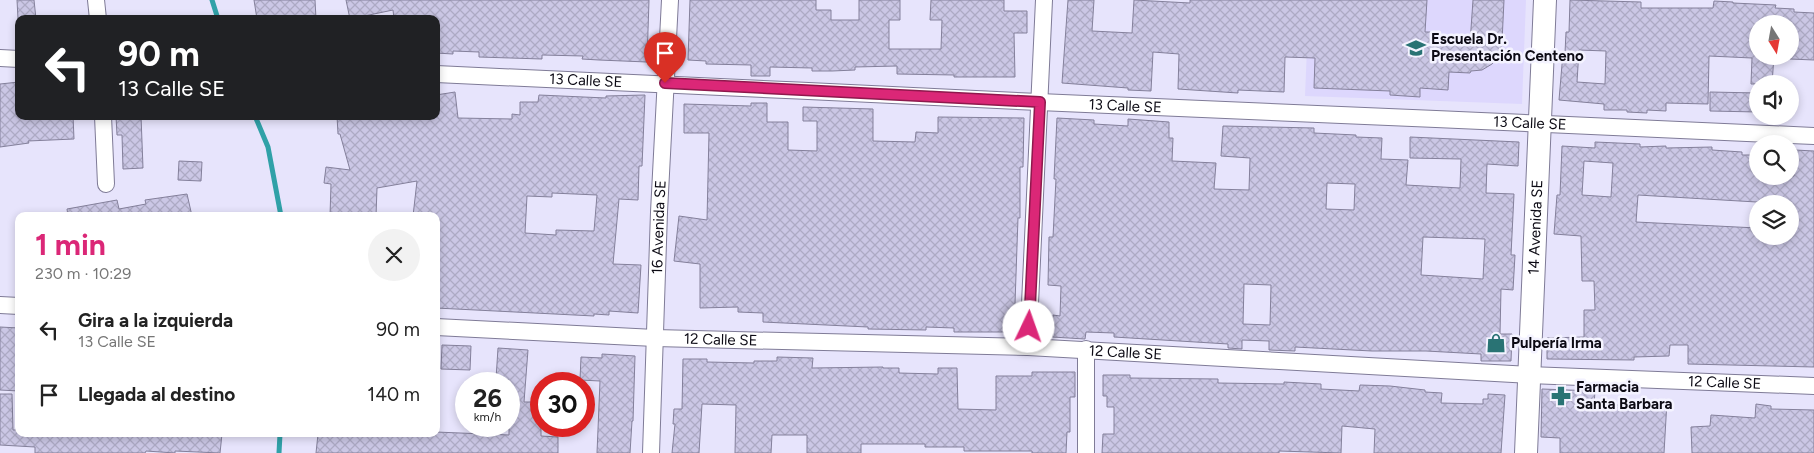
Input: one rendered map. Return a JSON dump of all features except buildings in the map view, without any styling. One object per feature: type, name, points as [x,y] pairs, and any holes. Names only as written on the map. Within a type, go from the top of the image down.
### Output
[{"type":"street","points":[[96,0],[98,15]]},
{"type":"street","name":"16 Avenida SE","points":[[651,453],[665,83],[670,0]]},
{"type":"street","points":[[1028,347],[1044,0]]},
{"type":"street","name":"14 Avenida SE","points":[[1526,453],[1545,0]]},
{"type":"street","points":[[0,58],[15,59]]},
{"type":"street","name":"13 Calle SE","points":[[440,74],[665,83],[1040,102],[1539,122],[1814,136]]},
{"type":"street","points":[[103,120],[106,184]]},
{"type":"street","points":[[0,305],[15,306]]},
{"type":"street","name":"12 Calle SE","points":[[440,327],[655,338],[1086,349],[1529,375],[1814,386]]},
{"type":"street","points":[[1086,349],[1086,453]]},
{"type":"shaded area","name":"Escuela Dr. Presentación Centeno","points":[[1309,0],[1526,0],[1522,104],[1305,96]]},
{"type":"waterway","points":[[212,0],[217,15]]},
{"type":"waterway","points":[[257,120],[268,147],[280,212]]},
{"type":"waterway","points":[[279,453],[280,437]]},
{"type":"place","name":"Escuela Dr. Presentación Centeno","points":[[1416,48]]},
{"type":"place","name":"Pulpería Irma","points":[[1496,343]]},
{"type":"place","name":"Farmacia Santa Barbara","points":[[1561,396]]},
{"type":"route","points":[[665,83],[1040,102],[1029,327]]}]
